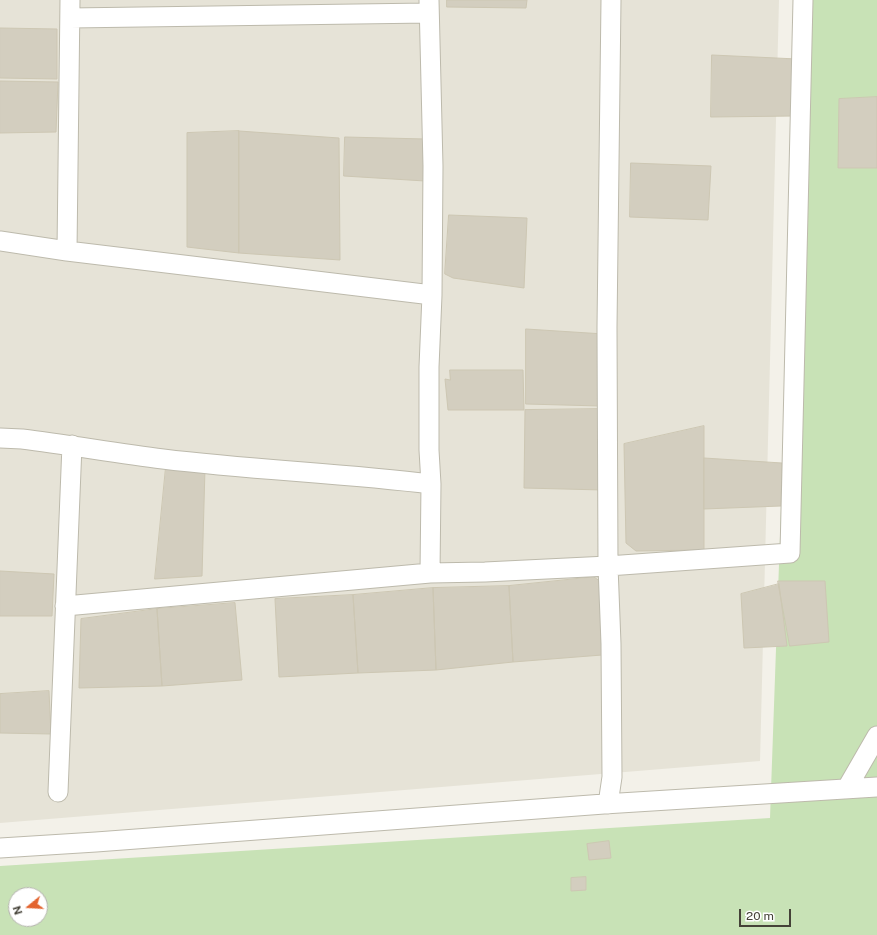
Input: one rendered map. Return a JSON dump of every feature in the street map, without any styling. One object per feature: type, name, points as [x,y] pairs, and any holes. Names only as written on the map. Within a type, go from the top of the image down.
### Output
[{"type":"street","points":[[608,804],[612,777],[608,566],[607,327],[611,0]]},
{"type":"street","points":[[65,606],[430,573],[608,566],[790,553],[803,0]]},
{"type":"street","points":[[67,251],[70,9],[428,6],[433,166],[432,295],[428,450],[431,484],[430,573]]},
{"type":"street","points":[[0,241],[67,251],[432,295]]},
{"type":"street","points":[[0,438],[72,445],[163,459],[309,473],[386,478],[431,484]]},
{"type":"street","points":[[58,792],[72,445]]},
{"type":"street","points":[[847,788],[877,736]]},
{"type":"street","points":[[0,848],[608,804],[877,787]]},
{"type":"shaded area","points":[[0,0],[779,0],[760,761],[0,823]]},
{"type":"green space","points":[[799,0],[877,0],[877,935],[0,935],[0,866],[770,818]]},
{"type":"building","points":[[447,0],[527,0],[526,8],[447,7]]},
{"type":"building","points":[[0,28],[57,29],[57,79],[0,78]]},
{"type":"building","points":[[712,55],[797,59],[795,116],[711,117]]},
{"type":"building","points":[[0,81],[58,82],[56,132],[0,133]]},
{"type":"building","points":[[877,97],[877,168],[838,168],[839,99]]},
{"type":"building","points":[[239,131],[339,138],[340,260],[239,253]]},
{"type":"building","points":[[239,131],[239,253],[187,247],[187,133]]},
{"type":"building","points":[[345,137],[425,139],[425,181],[344,176]]},
{"type":"building","points":[[631,163],[711,166],[708,220],[630,217]]},
{"type":"building","points":[[449,215],[527,218],[524,288],[453,278],[445,274]]},
{"type":"building","points":[[526,329],[604,334],[600,406],[526,404]]},
{"type":"building","points":[[450,370],[523,370],[524,410],[448,410],[445,379],[450,380]]},
{"type":"building","points":[[601,409],[603,490],[524,488],[525,410]]},
{"type":"building","points":[[704,426],[704,550],[636,551],[626,543],[624,444]]},
{"type":"building","points":[[704,458],[782,463],[781,506],[704,509]]},
{"type":"building","points":[[166,467],[205,468],[202,576],[155,579]]},
{"type":"building","points":[[0,571],[54,574],[52,616],[0,616]]},
{"type":"building","points":[[594,577],[601,582],[602,655],[513,662],[509,586]]},
{"type":"building","points":[[778,581],[825,581],[829,642],[790,646]]},
{"type":"building","points":[[779,584],[787,646],[744,648],[741,594]]},
{"type":"building","points":[[509,586],[513,662],[436,670],[433,588]]},
{"type":"building","points":[[433,588],[436,670],[358,673],[353,595]]},
{"type":"building","points":[[353,595],[358,673],[279,677],[275,599]]},
{"type":"building","points":[[235,603],[242,680],[162,686],[157,609]]},
{"type":"building","points":[[157,609],[162,686],[79,688],[81,619]]},
{"type":"building","points":[[49,691],[51,734],[0,733],[0,694]]},
{"type":"building","points":[[609,841],[611,858],[589,860],[587,844]]},
{"type":"building","points":[[586,877],[586,890],[571,891],[571,878]]}]
